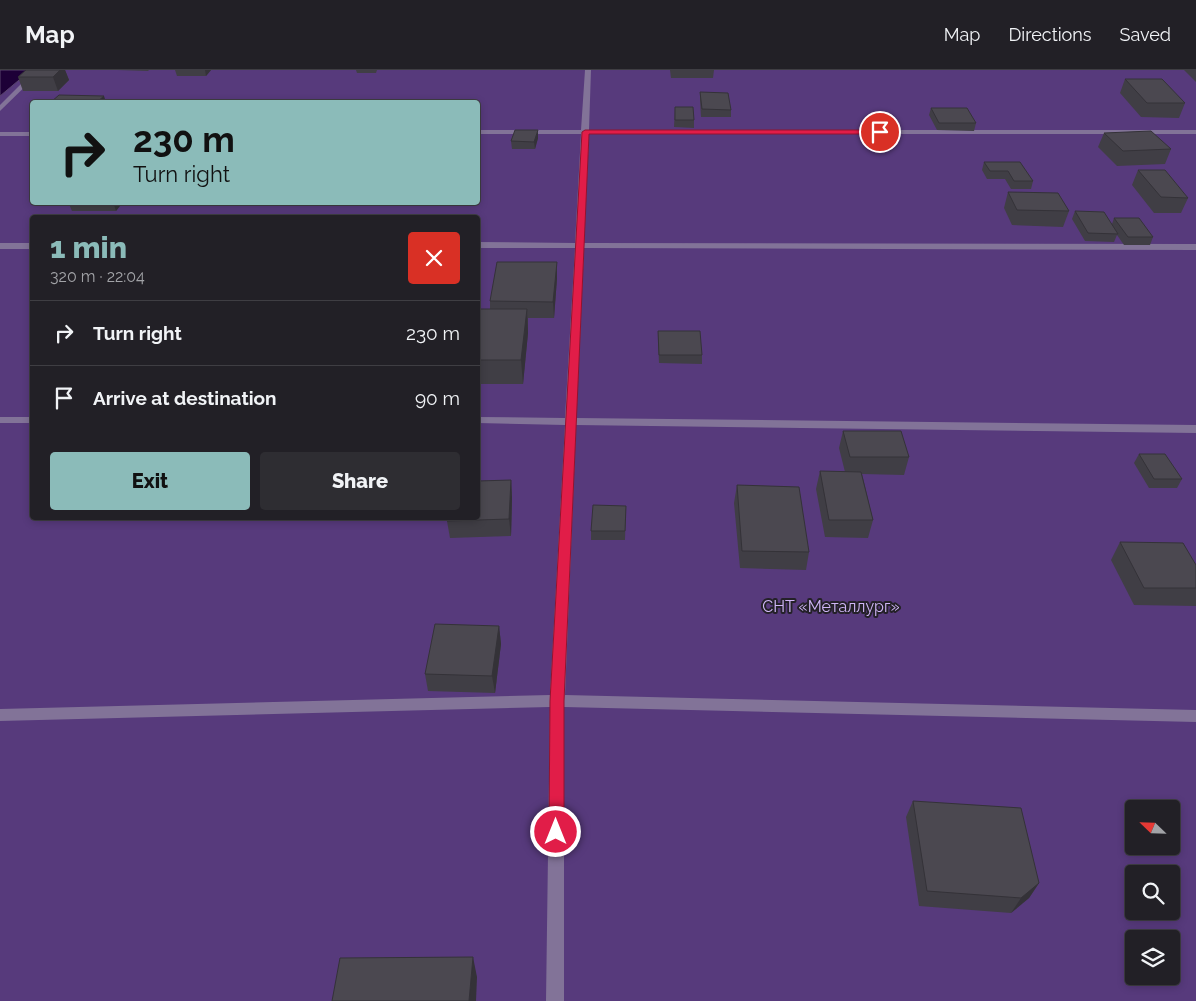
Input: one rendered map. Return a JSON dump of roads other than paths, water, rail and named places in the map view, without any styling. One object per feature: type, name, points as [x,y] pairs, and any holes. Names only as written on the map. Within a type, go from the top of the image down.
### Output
[{"type":"street","points":[[0,109],[38,70]]},
{"type":"street","points":[[555,1001],[557,701],[588,70]]},
{"type":"street","points":[[480,132],[1196,132]]},
{"type":"street","points":[[0,134],[30,134]]},
{"type":"street","points":[[480,245],[1196,247]]},
{"type":"street","points":[[0,246],[30,246]]},
{"type":"street","points":[[0,420],[30,420]]},
{"type":"street","points":[[480,420],[1196,429]]},
{"type":"street","points":[[0,714],[557,701],[1196,716]]},
{"type":"park label","name":"СНТ «Металлург»","points":[[831,606]]}]
